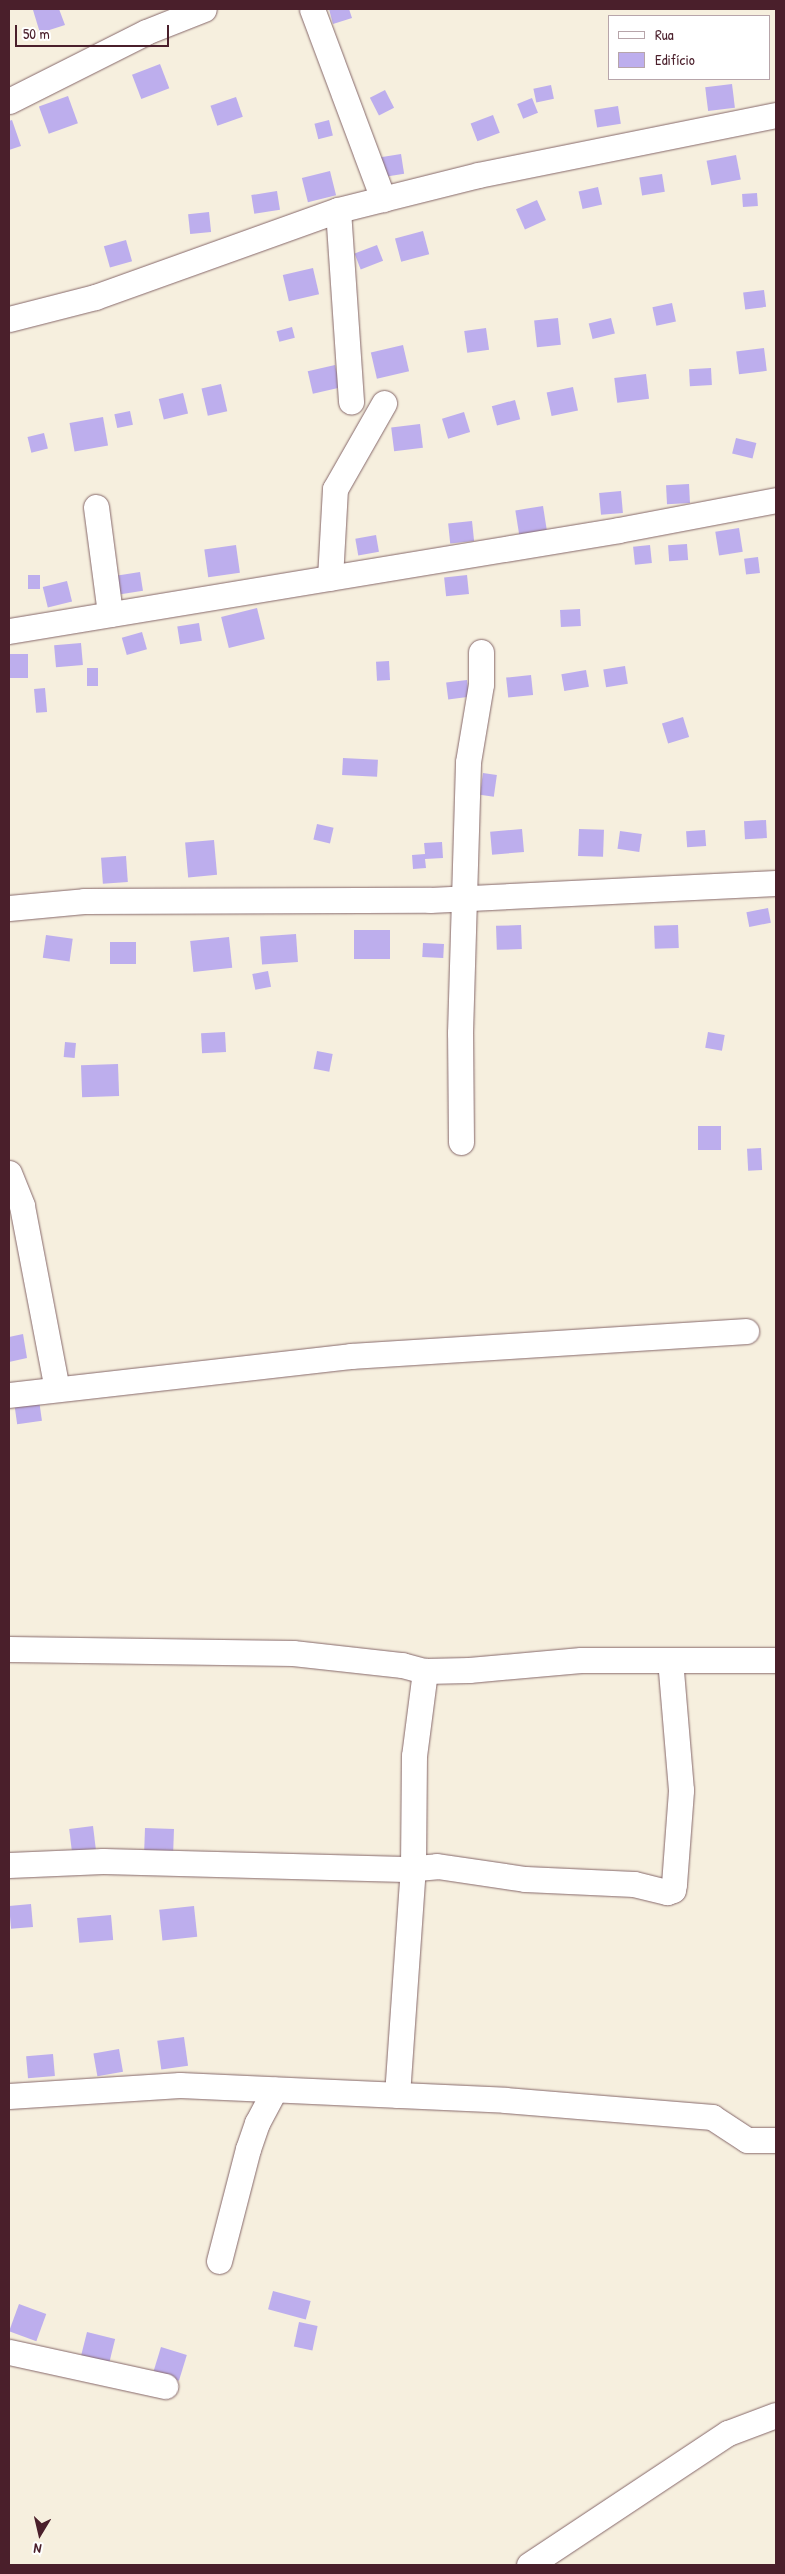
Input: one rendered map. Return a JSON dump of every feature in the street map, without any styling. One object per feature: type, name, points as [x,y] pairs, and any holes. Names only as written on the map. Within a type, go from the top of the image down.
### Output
[{"type":"street","points":[[9,101],[146,32],[204,9]]},
{"type":"street","points":[[312,9],[383,198]]},
{"type":"street","points":[[9,319],[94,297],[338,210],[383,198],[478,175],[776,115]]},
{"type":"street","points":[[338,210],[351,402]]},
{"type":"street","points":[[330,578],[335,489],[384,403]]},
{"type":"street","points":[[9,631],[619,530],[776,500]]},
{"type":"street","points":[[96,506],[110,614]]},
{"type":"street","points":[[461,1142],[460,1033],[468,762],[481,684],[481,652]]},
{"type":"street","points":[[9,908],[84,901],[463,899],[776,883]]},
{"type":"street","points":[[9,1172],[22,1206],[57,1389]]},
{"type":"street","points":[[9,1395],[351,1356],[746,1331]]},
{"type":"street","points":[[9,1649],[293,1653],[402,1665],[425,1672],[581,1660],[776,1660]]},
{"type":"street","points":[[9,1865],[103,1860],[413,1868],[437,1866],[525,1879],[634,1884],[667,1892],[673,1890],[681,1790],[670,1660]]},
{"type":"street","points":[[397,2095],[413,1868],[414,1756],[425,1672]]},
{"type":"street","points":[[9,2096],[180,2085],[505,2100],[712,2117],[747,2140],[776,2140]]},
{"type":"street","points":[[219,2260],[248,2149],[257,2123],[275,2089]]},
{"type":"street","points":[[9,2352],[165,2386]]},
{"type":"street","points":[[529,2565],[728,2433],[776,2415]]},
{"type":"building","points":[[59,9],[65,25],[40,33],[33,10]]},
{"type":"building","points":[[329,9],[349,9],[352,18],[333,24]]},
{"type":"building","points":[[160,64],[169,88],[141,99],[132,75]]},
{"type":"building","points":[[732,84],[735,108],[708,111],[705,87]]},
{"type":"building","points":[[551,85],[554,99],[536,102],[533,89]]},
{"type":"building","points":[[385,90],[394,108],[379,116],[370,98]]},
{"type":"building","points":[[68,96],[78,123],[49,134],[39,107]]},
{"type":"building","points":[[236,97],[243,117],[217,126],[210,106]]},
{"type":"building","points":[[532,98],[538,113],[523,119],[517,104]]},
{"type":"building","points":[[618,106],[621,124],[597,128],[594,110]]},
{"type":"building","points":[[493,115],[500,133],[477,141],[471,124]]},
{"type":"building","points":[[12,120],[21,146],[9,150],[9,121]]},
{"type":"building","points":[[329,120],[333,136],[318,139],[314,124]]},
{"type":"building","points":[[401,154],[404,174],[377,178],[374,158]]},
{"type":"building","points":[[736,155],[741,180],[711,185],[707,161]]},
{"type":"building","points":[[330,171],[336,195],[308,202],[302,178]]},
{"type":"building","points":[[662,174],[665,192],[642,195],[639,178]]},
{"type":"building","points":[[598,187],[602,205],[583,209],[579,191]]},
{"type":"building","points":[[277,191],[280,210],[254,214],[251,195]]},
{"type":"building","points":[[757,193],[758,206],[743,207],[742,194]]},
{"type":"building","points":[[537,200],[546,220],[525,229],[516,209]]},
{"type":"building","points":[[209,212],[211,232],[190,234],[188,214]]},
{"type":"building","points":[[423,231],[429,254],[401,262],[395,239]]},
{"type":"building","points":[[126,240],[132,261],[110,267],[104,246]]},
{"type":"building","points":[[377,245],[383,261],[361,269],[355,254]]},
{"type":"building","points":[[313,268],[319,294],[289,301],[283,275]]},
{"type":"building","points":[[764,290],[766,307],[745,309],[743,293]]},
{"type":"building","points":[[672,303],[676,322],[656,326],[652,307]]},
{"type":"building","points":[[558,318],[561,345],[537,347],[534,321]]},
{"type":"building","points":[[611,318],[615,334],[593,339],[589,324]]},
{"type":"building","points":[[292,327],[295,338],[279,342],[277,331]]},
{"type":"building","points":[[486,328],[489,350],[467,353],[464,331]]},
{"type":"building","points":[[403,345],[409,371],[377,379],[371,352]]},
{"type":"building","points":[[764,348],[767,371],[739,374],[736,351]]},
{"type":"building","points":[[335,365],[340,387],[313,394],[308,371]]},
{"type":"building","points":[[711,368],[712,385],[690,386],[689,369]]},
{"type":"building","points":[[646,374],[649,399],[617,403],[614,378]]},
{"type":"building","points":[[221,384],[227,411],[208,416],[202,388]]},
{"type":"building","points":[[573,387],[578,410],[552,416],[547,393]]},
{"type":"building","points":[[183,393],[188,413],[164,419],[159,399]]},
{"type":"building","points":[[515,400],[520,419],[497,426],[492,406]]},
{"type":"building","points":[[130,411],[133,425],[117,428],[114,414]]},
{"type":"building","points":[[464,412],[470,432],[448,439],[442,419]]},
{"type":"building","points":[[103,417],[108,446],[75,451],[70,423]]},
{"type":"building","points":[[420,424],[423,448],[394,451],[391,428]]},
{"type":"building","points":[[44,433],[48,449],[31,453],[28,437]]},
{"type":"building","points":[[736,438],[756,443],[753,459],[732,454]]},
{"type":"building","points":[[689,484],[690,503],[667,504],[666,485]]},
{"type":"building","points":[[621,491],[623,513],[601,515],[599,493]]},
{"type":"building","points":[[543,506],[547,532],[519,536],[515,510]]},
{"type":"building","points":[[472,521],[474,541],[450,543],[448,524]]},
{"type":"building","points":[[739,528],[743,552],[719,555],[715,532]]},
{"type":"building","points":[[376,535],[379,552],[358,555],[355,539]]},
{"type":"building","points":[[687,544],[688,560],[669,561],[668,545]]},
{"type":"building","points":[[236,545],[240,573],[208,577],[204,549]]},
{"type":"building","points":[[650,545],[652,563],[635,565],[633,547]]},
{"type":"building","points":[[758,557],[760,573],[746,575],[744,559]]},
{"type":"building","points":[[140,572],[143,591],[114,595],[111,577]]},
{"type":"building","points":[[28,575],[40,575],[40,589],[28,589]]},
{"type":"building","points":[[467,575],[469,594],[446,596],[444,577]]},
{"type":"building","points":[[67,581],[72,601],[48,607],[43,587]]},
{"type":"building","points":[[257,608],[265,639],[229,648],[221,617]]},
{"type":"building","points":[[580,609],[581,626],[561,627],[560,610]]},
{"type":"building","points":[[199,623],[202,641],[180,644],[177,626]]},
{"type":"building","points":[[142,632],[147,649],[127,655],[122,638]]},
{"type":"building","points":[[81,643],[83,665],[56,667],[54,645]]},
{"type":"building","points":[[9,654],[28,654],[28,678],[9,678]]},
{"type":"building","points":[[389,661],[390,680],[377,681],[376,662]]},
{"type":"building","points":[[625,666],[628,684],[606,687],[603,669]]},
{"type":"building","points":[[87,668],[98,668],[98,686],[87,686]]},
{"type":"building","points":[[586,670],[589,687],[564,691],[561,674]]},
{"type":"building","points":[[531,675],[533,695],[508,698],[506,678]]},
{"type":"building","points":[[467,680],[469,697],[448,699],[446,683]]},
{"type":"building","points":[[45,688],[47,712],[36,713],[34,689]]},
{"type":"building","points":[[683,717],[689,737],[668,744],[662,723]]},
{"type":"building","points":[[343,758],[378,760],[377,777],[342,775]]},
{"type":"building","points":[[483,773],[497,775],[494,797],[480,795]]},
{"type":"building","points":[[766,820],[767,838],[745,839],[744,821]]},
{"type":"building","points":[[317,824],[334,828],[330,843],[313,840]]},
{"type":"building","points":[[522,829],[524,852],[492,855],[490,832]]},
{"type":"building","points":[[579,829],[604,830],[603,857],[578,856]]},
{"type":"building","points":[[705,830],[706,846],[687,847],[686,831]]},
{"type":"building","points":[[620,831],[642,834],[639,852],[617,849]]},
{"type":"building","points":[[214,840],[217,875],[188,877],[185,843]]},
{"type":"building","points":[[442,842],[443,858],[425,859],[426,868],[413,869],[412,855],[425,854],[424,843]]},
{"type":"building","points":[[126,856],[128,882],[103,884],[101,858]]},
{"type":"building","points":[[768,908],[771,923],[749,927],[746,912]]},
{"type":"building","points":[[521,925],[522,949],[497,950],[496,926]]},
{"type":"building","points":[[678,925],[679,948],[655,949],[654,926]]},
{"type":"building","points":[[354,930],[390,930],[390,959],[354,959]]},
{"type":"building","points":[[296,934],[298,962],[262,964],[260,937]]},
{"type":"building","points":[[46,935],[73,939],[70,962],[43,958]]},
{"type":"building","points":[[229,937],[232,968],[193,972],[190,941]]},
{"type":"building","points":[[110,942],[136,942],[136,964],[110,964]]},
{"type":"building","points":[[423,943],[444,944],[443,958],[422,957]]},
{"type":"building","points":[[268,971],[271,987],[255,990],[252,974]]},
{"type":"building","points":[[225,1032],[226,1052],[202,1053],[201,1033]]},
{"type":"building","points":[[708,1032],[725,1035],[722,1051],[705,1048]]},
{"type":"building","points":[[65,1042],[76,1043],[75,1058],[64,1057]]},
{"type":"building","points":[[317,1051],[333,1054],[329,1072],[314,1069]]},
{"type":"building","points":[[118,1064],[119,1096],[82,1097],[81,1065]]},
{"type":"building","points":[[698,1126],[721,1126],[721,1150],[698,1150]]},
{"type":"building","points":[[761,1148],[762,1170],[748,1171],[747,1149]]},
{"type":"building","points":[[23,1334],[27,1358],[9,1362],[9,1337]]},
{"type":"building","points":[[39,1400],[42,1421],[17,1424],[14,1403]]},
{"type":"building","points":[[93,1826],[96,1852],[72,1855],[69,1829]]},
{"type":"building","points":[[145,1828],[174,1829],[173,1853],[144,1852]]},
{"type":"building","points":[[31,1904],[33,1927],[11,1929],[9,1906]]},
{"type":"building","points":[[194,1906],[197,1937],[162,1940],[159,1910]]},
{"type":"building","points":[[111,1915],[113,1940],[79,1943],[77,1918]]},
{"type":"building","points":[[184,2037],[188,2066],[161,2069],[157,2041]]},
{"type":"building","points":[[119,2049],[123,2072],[97,2076],[93,2054]]},
{"type":"building","points":[[53,2054],[55,2076],[28,2078],[26,2056]]},
{"type":"building","points":[[273,2291],[311,2301],[306,2319],[268,2309]]},
{"type":"building","points":[[19,2304],[46,2314],[36,2341],[9,2331]]},
{"type":"building","points":[[299,2322],[318,2326],[312,2350],[294,2346]]},
{"type":"building","points":[[87,2332],[115,2339],[109,2365],[80,2358]]},
{"type":"building","points":[[161,2347],[187,2355],[179,2381],[153,2373]]}]
